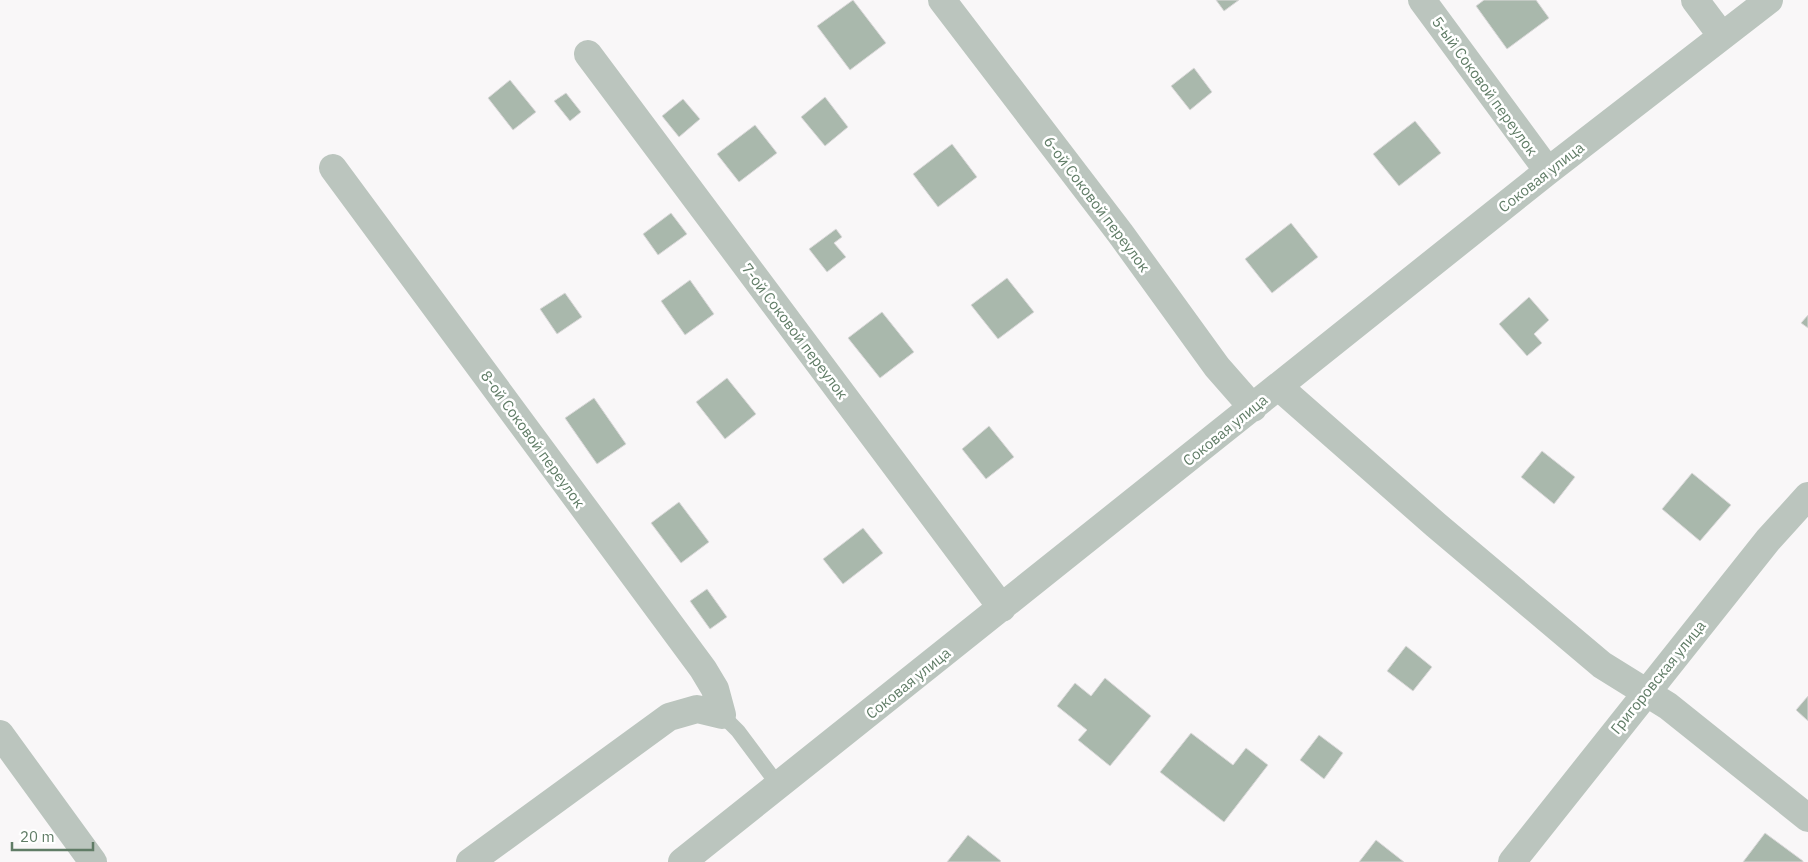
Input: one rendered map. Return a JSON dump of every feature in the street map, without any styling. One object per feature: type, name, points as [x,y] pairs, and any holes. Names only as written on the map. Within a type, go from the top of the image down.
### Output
[{"type":"street","name":"6-ой Соковой переулок","points":[[942,0],[1120,233],[1216,367],[1253,408]]},
{"type":"street","name":"5-ый Соковой переулок","points":[[1422,0],[1548,171]]},
{"type":"street","points":[[1694,0],[1722,36]]},
{"type":"street","name":"Соковая улица","points":[[682,862],[1548,171],[1769,0]]},
{"type":"street","name":"7-ой Соковой переулок","points":[[588,54],[1002,608]]},
{"type":"street","name":"8-ой Соковой переулок","points":[[333,168],[703,670],[715,689],[722,715]]},
{"type":"street","points":[[1279,387],[1436,525],[1602,665],[1668,706],[1808,818]]},
{"type":"street","name":"Григоровская улица","points":[[1512,862],[1768,540],[1808,496]]},
{"type":"street","points":[[470,862],[669,717],[697,709],[722,715]]},
{"type":"street","points":[[0,734],[93,862]]},
{"type":"lane","points":[[722,715],[738,730],[779,786]]},
{"type":"building","points":[[853,0],[886,43],[850,70],[817,26]]},
{"type":"building","points":[[1216,0],[1239,0],[1224,11]]},
{"type":"building","points":[[1484,0],[1536,0],[1549,18],[1507,49],[1476,6]]},
{"type":"building","points":[[1194,68],[1212,92],[1190,110],[1171,86]]},
{"type":"building","points":[[510,80],[536,112],[513,130],[488,98]]},
{"type":"building","points":[[566,93],[581,112],[570,121],[554,101]]},
{"type":"building","points":[[825,97],[848,127],[825,146],[801,117]]},
{"type":"building","points":[[683,99],[700,119],[679,137],[662,116]]},
{"type":"building","points":[[1415,121],[1441,153],[1399,186],[1373,154]]},
{"type":"building","points":[[755,125],[777,153],[739,182],[717,154]]},
{"type":"building","points":[[952,144],[977,177],[938,207],[913,174]]},
{"type":"building","points":[[671,213],[687,234],[658,255],[643,234]]},
{"type":"building","points":[[1291,223],[1318,257],[1272,293],[1245,259]]},
{"type":"building","points":[[836,229],[842,237],[834,243],[846,257],[827,272],[809,249]]},
{"type":"building","points":[[1007,278],[1034,312],[998,339],[971,305]]},
{"type":"building","points":[[690,280],[714,314],[685,335],[661,301]]},
{"type":"building","points":[[565,293],[582,317],[557,334],[540,309]]},
{"type":"building","points":[[1529,297],[1549,320],[1534,334],[1542,343],[1527,356],[1499,324]]},
{"type":"building","points":[[882,312],[914,352],[880,378],[848,338]]},
{"type":"building","points":[[1808,315],[1808,328],[1801,323]]},
{"type":"building","points":[[727,378],[756,414],[725,439],[696,402]]},
{"type":"building","points":[[594,398],[626,444],[597,464],[565,418]]},
{"type":"building","points":[[989,426],[1014,457],[986,479],[962,449]]},
{"type":"building","points":[[1542,451],[1575,477],[1554,504],[1521,477]]},
{"type":"building","points":[[1692,473],[1731,505],[1700,541],[1662,509]]},
{"type":"building","points":[[679,502],[709,542],[681,563],[651,523]]},
{"type":"building","points":[[863,528],[883,553],[843,584],[823,559]]},
{"type":"building","points":[[707,589],[727,617],[710,629],[690,601]]},
{"type":"building","points":[[1406,646],[1432,667],[1413,691],[1387,671]]},
{"type":"building","points":[[1105,678],[1151,716],[1110,766],[1078,740],[1087,730],[1057,706],[1075,683],[1091,696]]},
{"type":"building","points":[[1808,696],[1808,721],[1796,710]]},
{"type":"building","points":[[1191,733],[1233,765],[1246,748],[1268,765],[1224,822],[1160,772]]},
{"type":"building","points":[[1319,735],[1343,753],[1324,779],[1300,760]]},
{"type":"building","points":[[1765,833],[1803,861],[1803,862],[1743,862]]},
{"type":"building","points":[[968,835],[1001,861],[947,862]]},
{"type":"building","points":[[1376,840],[1404,862],[1359,862]]}]
